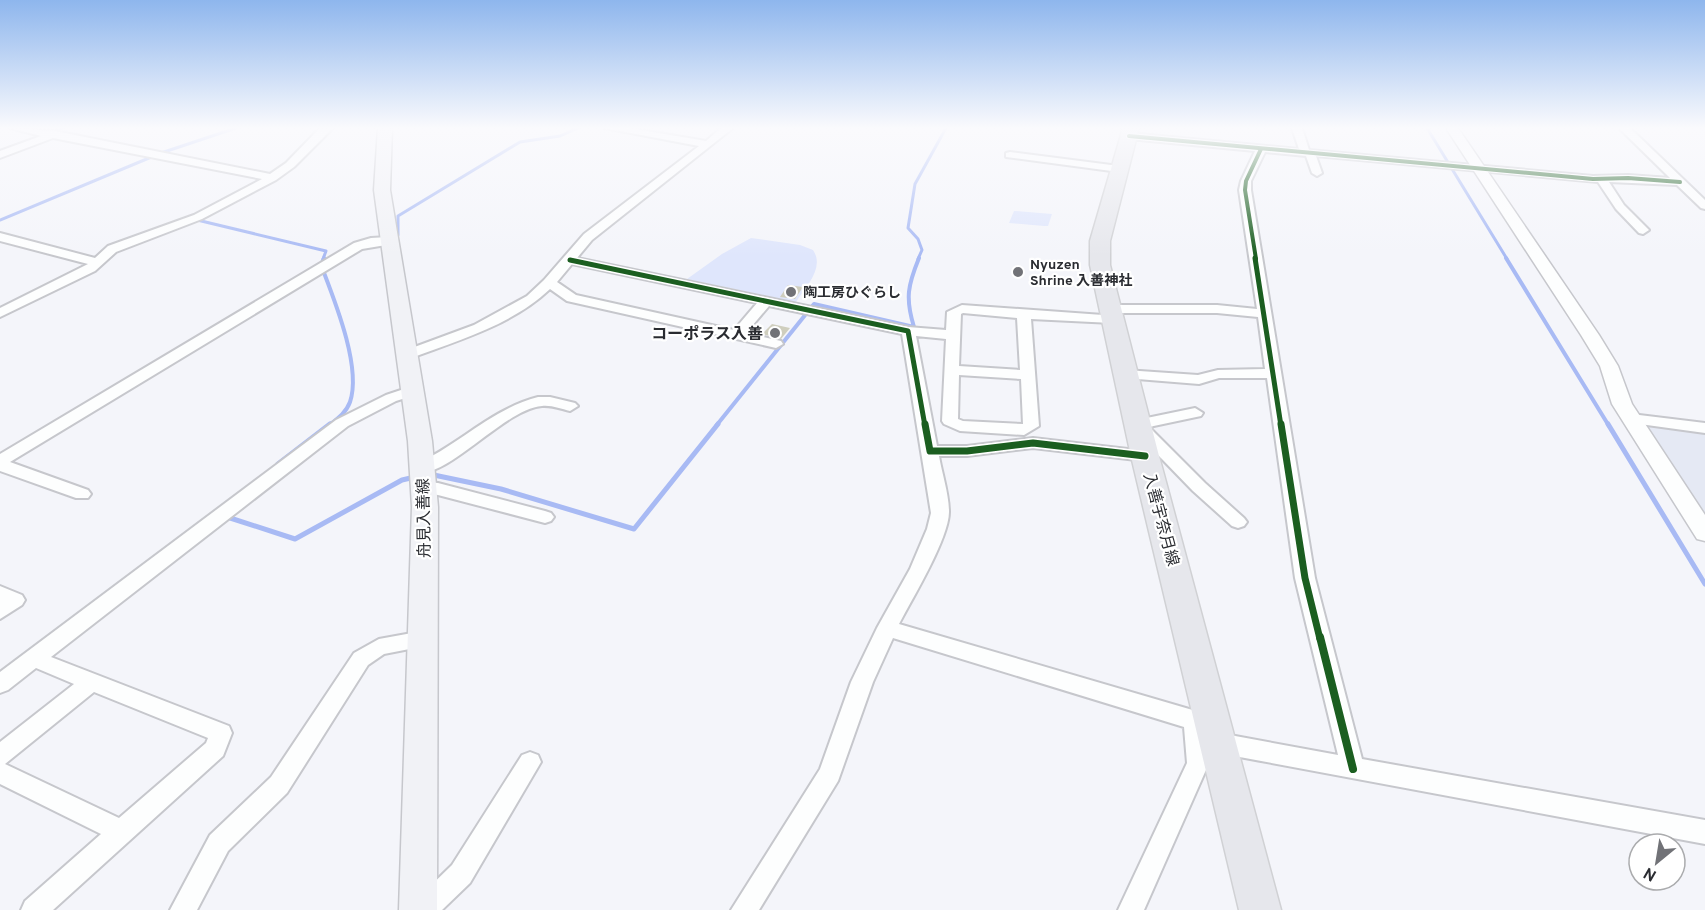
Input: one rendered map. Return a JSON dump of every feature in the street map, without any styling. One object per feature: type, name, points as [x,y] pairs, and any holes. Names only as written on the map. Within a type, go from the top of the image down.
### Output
[{"type":"main road","name":"舟見入善線","points":[[383,170],[382,190],[388,240],[413,391],[423,478],[423,639],[418,910]]},
{"type":"main road","name":"入善宇奈月線","points":[[1119,170],[1100,241],[1100,265],[1209,730],[1260,910]]},
{"type":"street","points":[[236,170],[272,178]]},
{"type":"street","points":[[0,313],[91,268],[112,249],[139,237],[198,217],[282,170]]},
{"type":"street","points":[[406,355],[479,328],[532,299],[570,260],[588,237],[674,170]]},
{"type":"street","points":[[1251,170],[1245,190],[1305,578],[1353,769]]},
{"type":"street","points":[[1480,170],[1609,366],[1622,404],[1705,533]]},
{"type":"street","points":[[1499,170],[1680,182]]},
{"type":"street","points":[[1668,170],[1705,206]]},
{"type":"street","points":[[1601,178],[1620,207],[1643,230]]},
{"type":"street","points":[[0,237],[97,262]]},
{"type":"street","points":[[0,463],[350,250],[371,242],[388,240]]},
{"type":"street","points":[[570,260],[908,331],[954,335]]},
{"type":"street","points":[[549,283],[572,298],[776,344]]},
{"type":"street","points":[[737,335],[767,300]]},
{"type":"street","points":[[1024,315],[1031,426],[1024,430],[960,426],[950,421],[954,312],[962,309],[1024,315],[1217,309],[1265,314]]},
{"type":"street","points":[[744,910],[830,774],[862,682],[936,529],[940,513],[908,331]]},
{"type":"street","points":[[952,370],[1028,375]]},
{"type":"street","points":[[1125,374],[1199,380],[1218,374],[1248,372],[1274,374]]},
{"type":"street","points":[[0,684],[342,423],[390,398],[413,391]]},
{"type":"street","points":[[545,517],[438,489],[423,478],[442,461],[515,409],[540,401],[570,406]]},
{"type":"street","points":[[1137,425],[1195,413]]},
{"type":"street","points":[[1631,419],[1705,428]]},
{"type":"street","points":[[1137,425],[1198,487],[1238,522]]},
{"type":"street","points":[[930,450],[967,451],[1033,443],[1145,456]]},
{"type":"street","points":[[0,463],[82,494]]},
{"type":"street","points":[[0,594],[15,600],[0,610]]},
{"type":"street","points":[[887,628],[1209,730],[1353,769],[1705,832]]},
{"type":"street","points":[[183,910],[219,843],[279,784],[361,659],[379,647],[423,639]]},
{"type":"street","points":[[34,659],[221,733],[215,749],[34,910]]},
{"type":"street","points":[[0,756],[91,682]]},
{"type":"street","points":[[1131,910],[1198,763],[1209,730]]},
{"type":"street","points":[[424,910],[461,873],[530,762]]},
{"type":"street","points":[[0,773],[122,832]]},
{"type":"shaded area","points":[[1014,211],[1052,214],[1048,226],[1009,223]]},
{"type":"shaded area","points":[[751,238],[800,245],[813,250],[817,263],[816,270],[796,302],[687,279],[722,254]]},
{"type":"shaded area","points":[[1642,425],[1705,433],[1705,519]]},
{"type":"building","name":"陶工房ひぐらし","points":[[788,285],[803,287],[795,299],[780,297]]},
{"type":"building","name":"コーポラス入善","points":[[772,324],[790,328],[781,339],[762,334]]},
{"type":"waterway","points":[[0,220],[119,170]]},
{"type":"waterway","points":[[392,236],[398,235],[398,216],[473,170]]},
{"type":"waterway","points":[[918,259],[922,250],[918,239],[908,228],[915,184],[922,170]]},
{"type":"waterway","points":[[1453,170],[1507,259]]},
{"type":"waterway","points":[[193,219],[326,251],[323,259]]},
{"type":"waterway","points":[[324,258],[321,265],[350,352],[353,387],[350,402],[344,413],[328,426]]},
{"type":"waterway","points":[[716,426],[814,304],[914,327],[909,308],[909,292],[919,258]]},
{"type":"waterway","points":[[1506,258],[1609,426]]},
{"type":"waterway","points":[[278,464],[330,424]]},
{"type":"waterway","points":[[429,474],[501,489],[634,529],[718,424]]},
{"type":"waterway","points":[[1608,424],[1705,584]]},
{"type":"waterway","points":[[224,516],[295,539],[402,480],[415,477]]},
{"type":"cycle path","points":[[1251,170],[1245,190],[1305,578],[1353,769]]},
{"type":"cycle path","points":[[1501,170],[1593,179],[1628,178],[1680,182]]},
{"type":"cycle path","points":[[570,260],[908,331],[930,451],[967,451],[1033,443],[1145,456]]},
{"type":"place","name":"Nyuzen Shrine 入善神社","points":[[1018,272]]},
{"type":"place","name":"陶工房ひぐらし","points":[[791,292]]},
{"type":"place","name":"コーポラス入善","points":[[775,333]]}]
